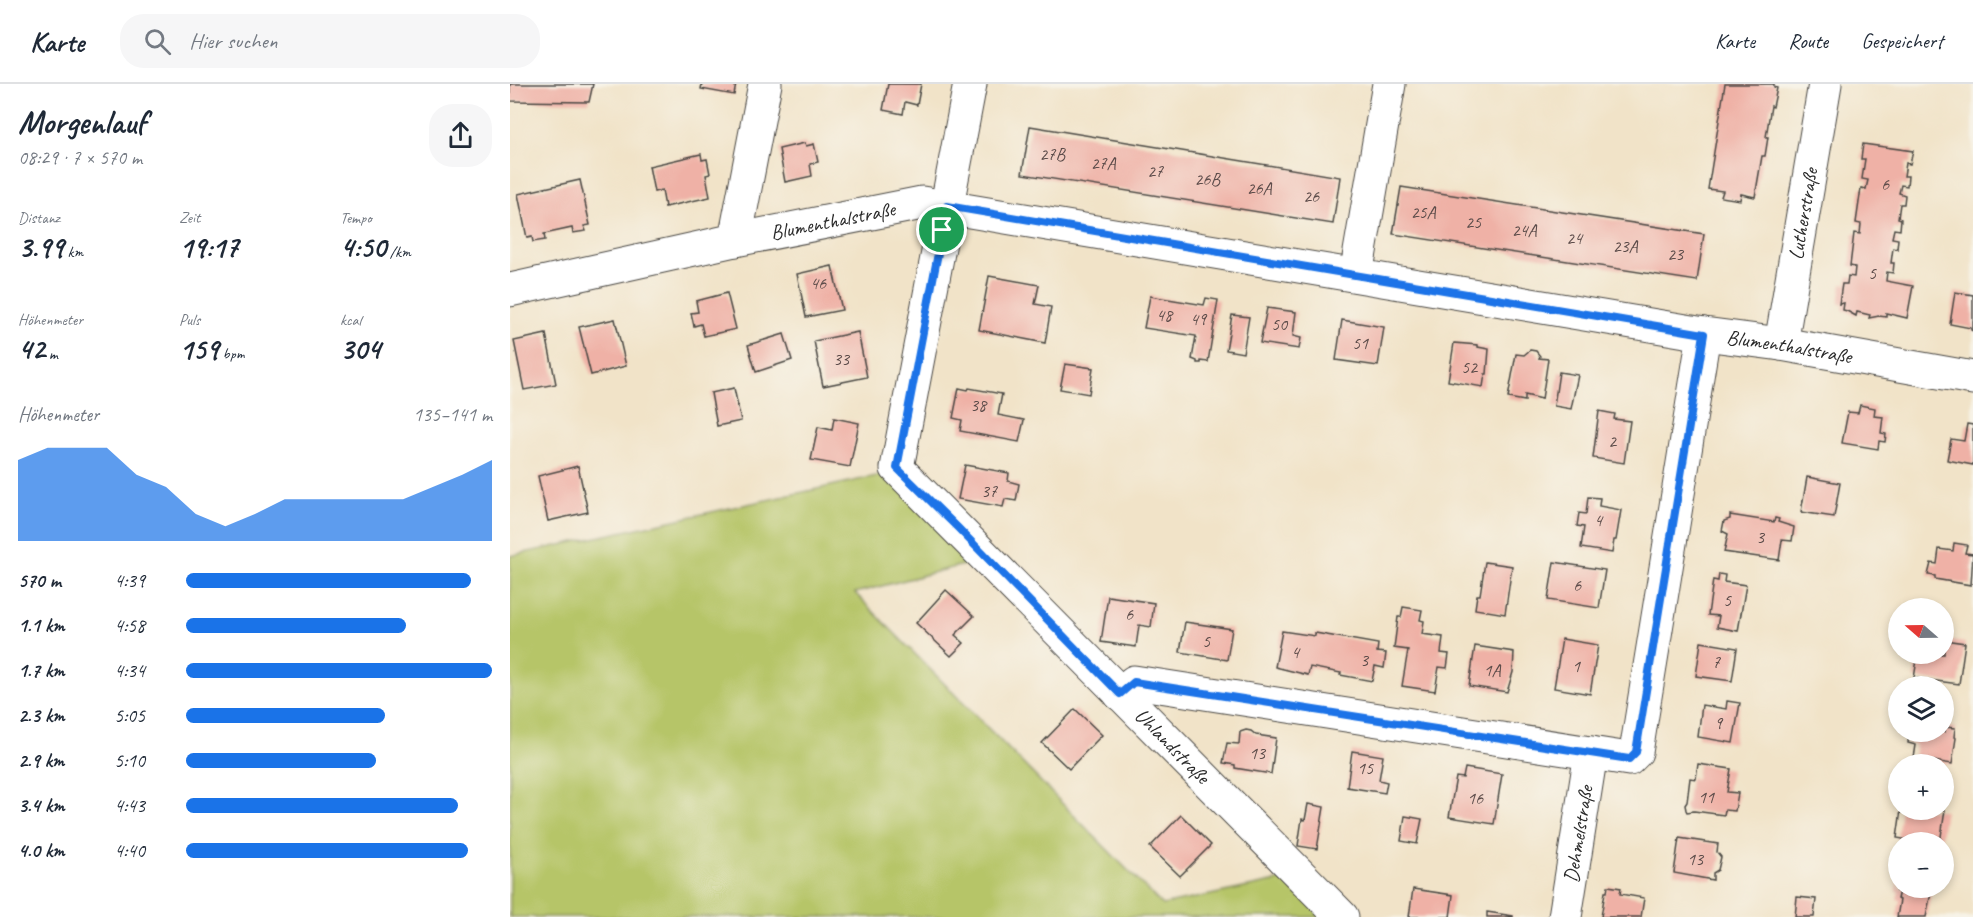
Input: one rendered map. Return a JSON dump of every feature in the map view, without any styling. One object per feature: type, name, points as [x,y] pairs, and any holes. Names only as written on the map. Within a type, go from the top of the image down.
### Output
[{"type":"street","points":[[735,240],[765,84]]},
{"type":"street","name":"Uhlandstraße","points":[[970,84],[897,468],[1342,917]]},
{"type":"street","points":[[1356,275],[1389,84]]},
{"type":"street","name":"Lutherstraße","points":[[1781,344],[1825,84]]},
{"type":"street","name":"Blumenthalstraße","points":[[510,290],[735,240],[922,203],[1704,334],[1781,344],[1973,378]]},
{"type":"street","points":[[1120,694],[1134,682],[1629,759],[1636,752],[1704,334]]},
{"type":"street","name":"Dehmelstraße","points":[[1565,917],[1591,753]]},
{"type":"green space","points":[[881,475],[898,481],[982,560],[855,593],[1162,905],[1292,878],[1331,917],[510,917],[510,556]]},
{"type":"building","points":[[510,84],[593,84],[589,102],[510,101]]},
{"type":"building","points":[[702,84],[736,84],[734,95],[701,89]]},
{"type":"building","points":[[888,84],[921,84],[917,105],[905,102],[903,114],[883,110]]},
{"type":"building","points":[[1725,84],[1774,84],[1777,88],[1773,107],[1771,106],[1765,156],[1762,156],[1755,197],[1741,194],[1740,200],[1721,197],[1723,191],[1708,189]]},
{"type":"building","points":[[1030,126],[1340,177],[1333,224],[1022,174]]},
{"type":"building","points":[[805,143],[806,146],[814,144],[818,162],[810,164],[812,176],[785,182],[779,149]]},
{"type":"building","points":[[1863,144],[1913,151],[1910,164],[1906,163],[1904,176],[1908,176],[1907,186],[1901,185],[1899,193],[1905,195],[1904,204],[1900,204],[1898,218],[1901,219],[1900,230],[1894,229],[1892,238],[1898,239],[1897,249],[1893,248],[1891,263],[1894,263],[1893,273],[1887,272],[1886,281],[1913,286],[1907,318],[1886,313],[1886,317],[1869,318],[1870,315],[1857,312],[1856,316],[1843,310],[1844,303],[1839,304],[1842,284],[1847,284],[1848,276],[1854,277],[1855,267],[1850,266],[1854,233],[1860,234],[1861,224],[1856,223],[1861,188],[1866,189],[1868,180],[1862,179],[1865,159],[1861,159]]},
{"type":"building","points":[[701,154],[702,160],[707,159],[710,174],[706,175],[710,197],[665,207],[662,190],[654,192],[649,166]]},
{"type":"building","points":[[580,180],[590,225],[584,226],[586,231],[573,233],[572,228],[544,234],[545,240],[533,242],[532,237],[527,238],[518,194]]},
{"type":"building","points":[[1401,187],[1704,234],[1697,281],[1393,234]]},
{"type":"building","points":[[832,266],[842,310],[806,317],[797,274]]},
{"type":"building","points":[[989,276],[1039,285],[1035,304],[1051,307],[1045,343],[979,330]]},
{"type":"building","points":[[1955,292],[1973,295],[1973,331],[1971,328],[1950,324]]},
{"type":"building","points":[[727,293],[736,329],[704,336],[701,324],[694,326],[691,313],[698,312],[696,301]]},
{"type":"building","points":[[1150,296],[1204,305],[1206,298],[1218,300],[1208,362],[1197,363],[1192,359],[1196,336],[1144,328]]},
{"type":"building","points":[[1267,308],[1296,312],[1293,336],[1301,338],[1299,349],[1260,343]]},
{"type":"building","points":[[1232,315],[1249,317],[1243,353],[1226,350]]},
{"type":"building","points":[[615,319],[626,366],[591,375],[579,327]]},
{"type":"building","points":[[1342,320],[1384,327],[1378,366],[1336,360]]},
{"type":"building","points":[[858,332],[867,377],[823,386],[814,341]]},
{"type":"building","points":[[546,334],[556,384],[524,390],[514,341]]},
{"type":"building","points":[[784,334],[792,360],[756,372],[748,345]]},
{"type":"building","points":[[1454,343],[1478,345],[1478,347],[1489,349],[1487,374],[1485,374],[1483,387],[1448,381]]},
{"type":"building","points":[[1530,350],[1536,351],[1539,358],[1548,359],[1542,399],[1525,395],[1525,401],[1508,398],[1516,354],[1524,355]]},
{"type":"building","points":[[1065,364],[1093,368],[1089,394],[1060,389]]},
{"type":"building","points":[[1559,372],[1578,375],[1571,409],[1554,406]]},
{"type":"building","points":[[734,388],[741,421],[717,426],[711,393]]},
{"type":"building","points":[[959,388],[1002,394],[998,415],[1024,420],[1019,442],[960,431],[962,420],[953,418]]},
{"type":"building","points":[[1860,405],[1875,408],[1874,416],[1883,417],[1881,433],[1886,434],[1885,442],[1879,441],[1878,449],[1842,443],[1848,412],[1858,413]]},
{"type":"building","points":[[1599,411],[1615,414],[1614,419],[1630,421],[1624,463],[1593,458]]},
{"type":"building","points":[[834,418],[859,423],[850,467],[811,460],[818,427],[832,430]]},
{"type":"building","points":[[1967,424],[1973,425],[1973,465],[1947,460],[1951,439],[1964,441]]},
{"type":"building","points":[[965,465],[1009,473],[1008,481],[1019,484],[1016,501],[1005,499],[1003,507],[958,499]]},
{"type":"building","points":[[578,466],[588,512],[548,521],[538,476]]},
{"type":"building","points":[[1807,477],[1840,483],[1834,517],[1801,512]]},
{"type":"building","points":[[1588,497],[1600,498],[1599,506],[1621,510],[1612,553],[1581,548],[1584,527],[1577,526],[1579,513],[1586,514]]},
{"type":"building","points":[[1730,515],[1774,522],[1775,518],[1779,519],[1778,522],[1794,527],[1792,541],[1782,540],[1779,560],[1724,552],[1728,534],[1722,531],[1724,521],[1730,519]]},
{"type":"building","points":[[1954,543],[1967,545],[1965,553],[1973,554],[1971,585],[1935,579],[1935,576],[1928,575],[1931,563],[1937,564],[1939,549],[1953,551]]},
{"type":"building","points":[[1485,562],[1512,566],[1505,614],[1475,609],[1477,595],[1480,595]]},
{"type":"building","points":[[1554,562],[1605,570],[1599,608],[1548,600]]},
{"type":"building","points":[[1719,574],[1725,575],[1724,582],[1746,585],[1738,631],[1717,627],[1719,616],[1708,615],[1713,580],[1718,581]]},
{"type":"building","points":[[946,590],[974,616],[955,635],[964,643],[951,656],[916,623]]},
{"type":"building","points":[[1108,596],[1154,603],[1151,627],[1139,625],[1136,647],[1101,642]]},
{"type":"building","points":[[1403,607],[1422,610],[1420,620],[1424,621],[1422,634],[1443,637],[1441,653],[1449,654],[1447,668],[1439,667],[1435,691],[1402,686],[1408,650],[1394,648],[1398,617],[1401,617]]},
{"type":"building","points":[[1185,622],[1232,629],[1227,660],[1180,652]]},
{"type":"building","points":[[1282,631],[1315,636],[1315,633],[1378,644],[1377,652],[1386,653],[1384,668],[1375,666],[1372,681],[1310,667],[1308,675],[1275,667]]},
{"type":"building","points":[[1562,639],[1598,645],[1590,694],[1554,688]]},
{"type":"building","points":[[1954,641],[1965,643],[1959,684],[1954,683],[1954,676],[1914,676],[1916,664],[1954,664]]},
{"type":"building","points":[[1701,642],[1737,648],[1732,681],[1696,676]]},
{"type":"building","points":[[1475,646],[1514,652],[1513,672],[1507,692],[1469,686]]},
{"type":"building","points":[[1727,701],[1740,703],[1733,743],[1698,737],[1702,705],[1726,709]]},
{"type":"building","points":[[1075,709],[1102,735],[1069,769],[1042,743]]},
{"type":"building","points":[[1246,730],[1256,735],[1276,738],[1271,774],[1235,768],[1235,765],[1223,763],[1227,743],[1239,744],[1240,732]]},
{"type":"building","points":[[1954,737],[1956,738],[1954,754],[1915,754],[1916,745],[1908,743],[1954,742]]},
{"type":"building","points":[[1352,751],[1383,756],[1379,780],[1387,782],[1385,793],[1347,787]]},
{"type":"building","points":[[1698,764],[1731,769],[1727,792],[1738,793],[1735,811],[1725,810],[1724,815],[1687,812],[1685,805],[1690,778],[1696,779]]},
{"type":"building","points":[[1465,768],[1502,774],[1494,824],[1449,817],[1456,777],[1463,778]]},
{"type":"building","points":[[1308,804],[1324,807],[1317,849],[1298,846],[1302,819],[1305,820]]},
{"type":"building","points":[[1181,815],[1211,845],[1180,876],[1150,847]]},
{"type":"building","points":[[1405,816],[1422,819],[1417,844],[1401,841]]},
{"type":"building","points":[[1900,820],[1943,820],[1942,832],[1898,832]]},
{"type":"building","points":[[1679,838],[1718,844],[1717,852],[1721,857],[1718,870],[1713,873],[1713,880],[1674,873]]},
{"type":"building","points":[[1608,886],[1621,888],[1620,894],[1644,898],[1641,917],[1601,917]]},
{"type":"building","points":[[1413,889],[1453,895],[1450,917],[1409,917]]},
{"type":"building","points":[[1797,897],[1816,899],[1814,917],[1795,917]]},
{"type":"building","points":[[1930,898],[1926,917],[1897,917],[1900,900],[1897,899]]},
{"type":"building","points":[[1487,912],[1513,916],[1513,917],[1487,917]]},
{"type":"route","points":[[947,206],[1704,334],[1636,752],[1629,759],[1134,682],[1120,694],[897,468],[942,230],[947,206]]}]
